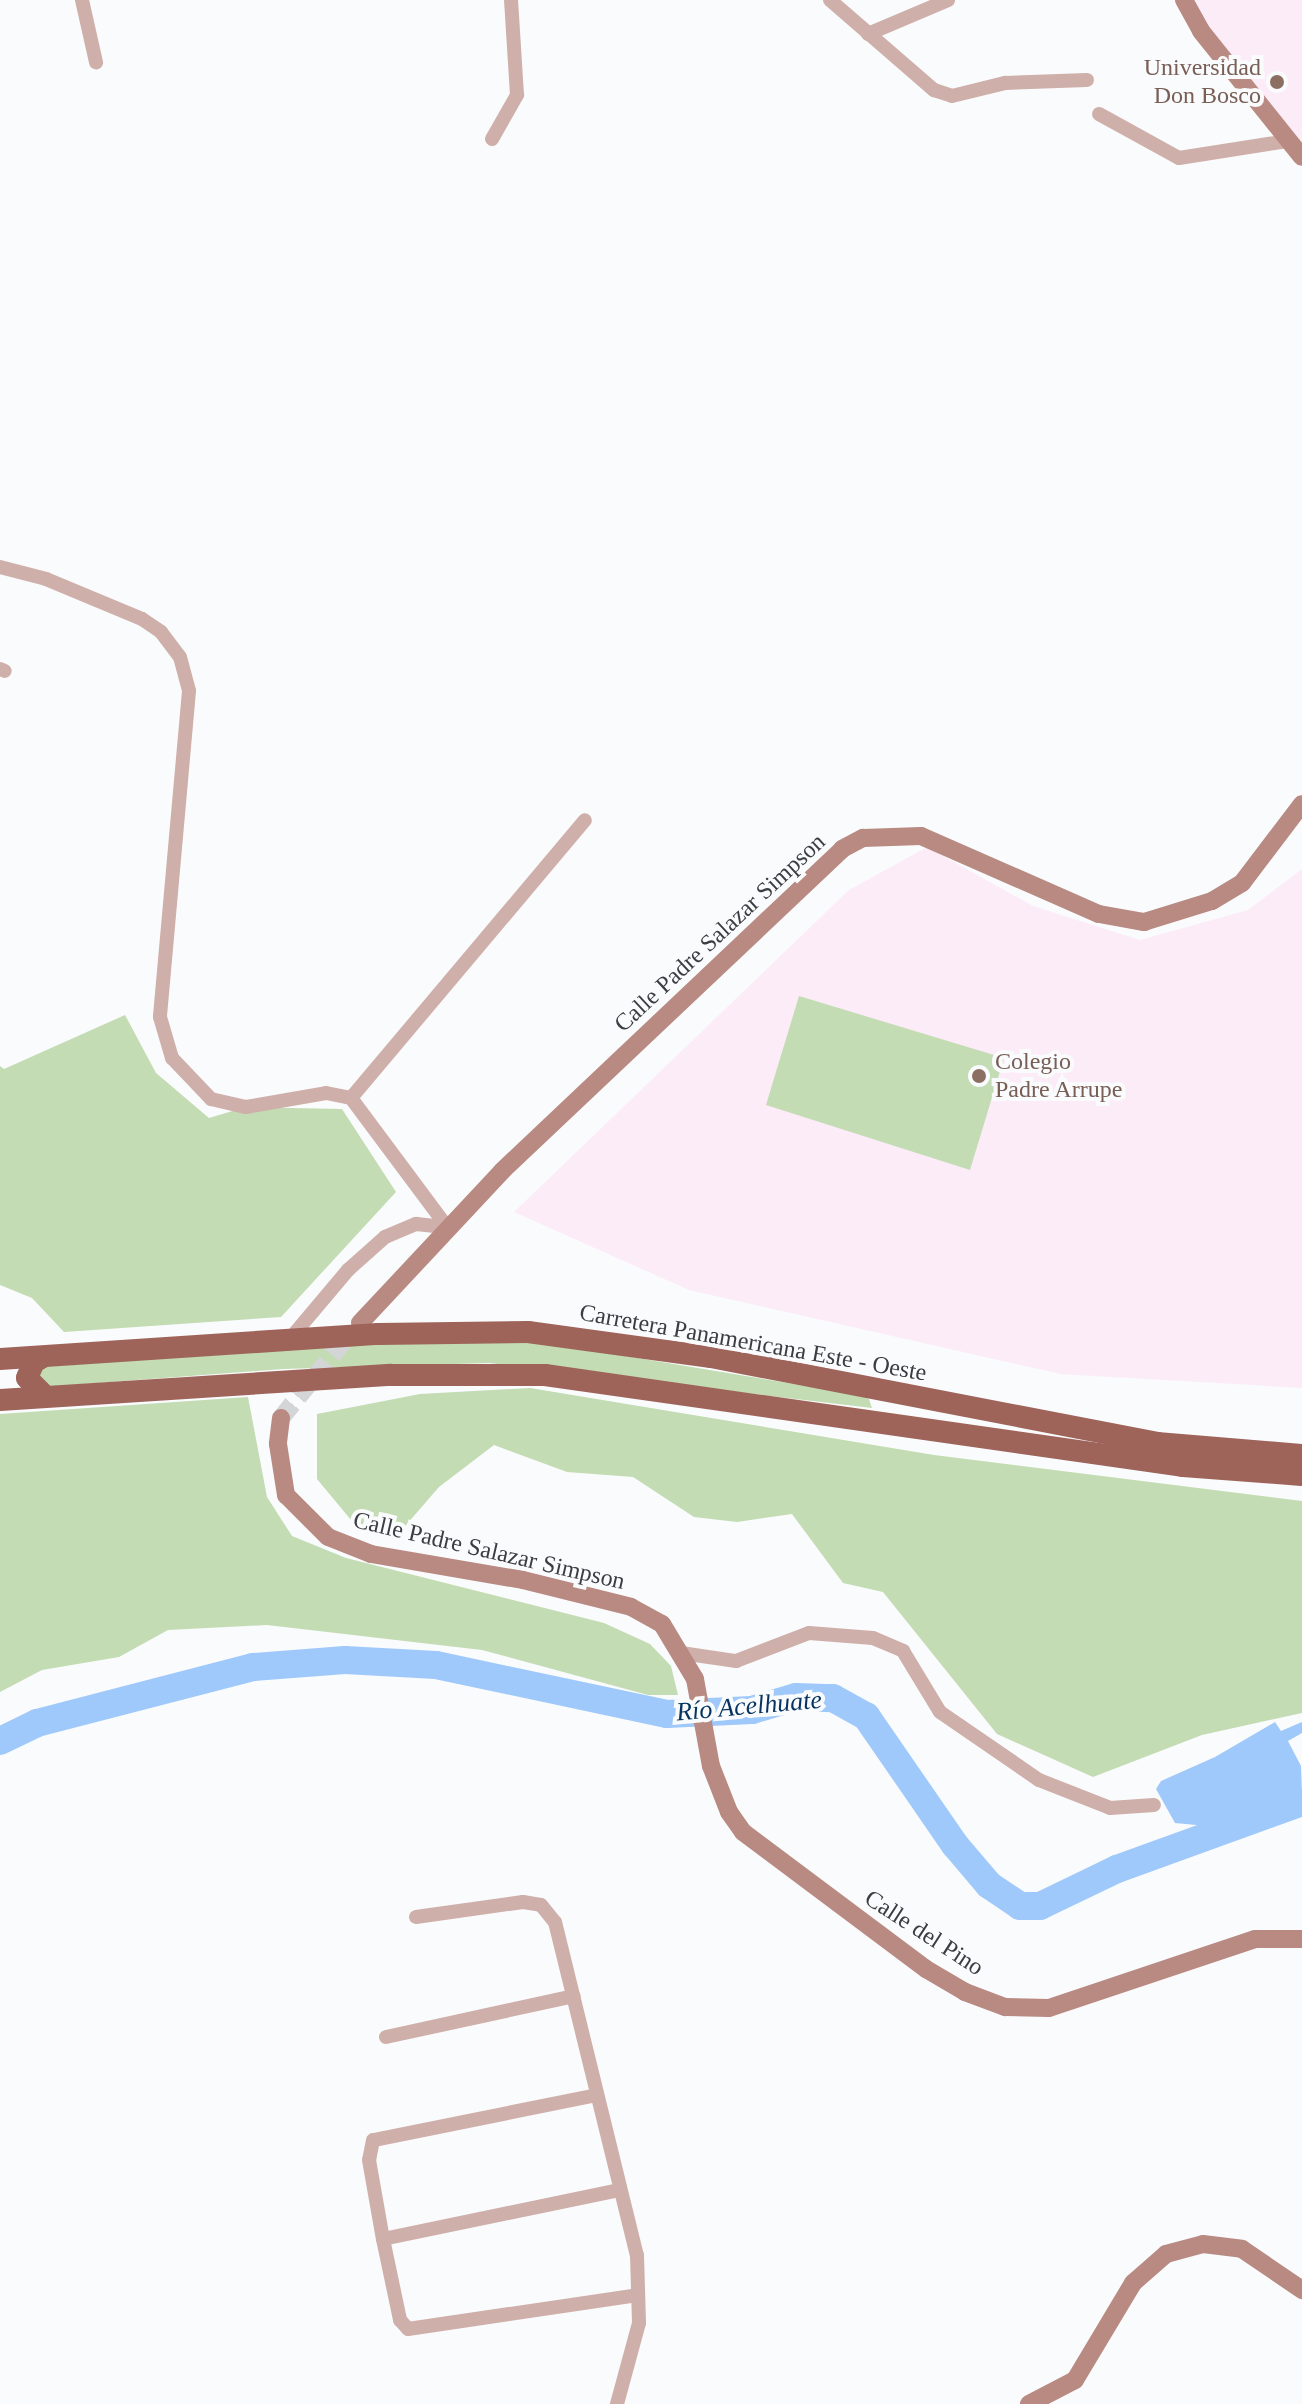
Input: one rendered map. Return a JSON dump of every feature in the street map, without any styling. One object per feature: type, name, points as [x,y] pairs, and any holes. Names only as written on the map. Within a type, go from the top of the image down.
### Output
[{"type":"highway","name":"Carretera Panamericana Este - Oeste","points":[[0,1359],[460,1331],[573,1336],[711,1357],[1157,1443],[1302,1455]]},
{"type":"highway","points":[[43,1357],[34,1362],[27,1378],[45,1396]]},
{"type":"highway","points":[[0,1400],[430,1373],[545,1375],[1160,1463],[1302,1475]]},
{"type":"main road","points":[[1184,0],[1201,31],[1302,157]]},
{"type":"main road","name":"Calle Padre Salazar Simpson","points":[[360,1323],[447,1227],[808,878],[863,838],[921,836],[1099,914],[1144,922],[1229,893],[1269,854],[1302,804]]},
{"type":"main road","name":"Calle Padre Salazar Simpson","points":[[281,1418],[279,1466],[286,1495],[328,1537],[371,1554],[523,1580],[631,1607],[662,1624],[695,1679]]},
{"type":"main road","name":"Calle del Pino","points":[[695,1679],[711,1766],[729,1812],[760,1847],[926,1969],[1005,2007],[1072,2003],[1255,1939],[1302,1939]]},
{"type":"main road","points":[[1029,2404],[1075,2380],[1133,2283],[1166,2254],[1203,2244],[1242,2249],[1302,2290]]},
{"type":"street","points":[[82,0],[96,62]]},
{"type":"street","points":[[492,139],[517,95],[511,0]]},
{"type":"street","points":[[830,0],[934,90],[952,96],[1005,83],[1087,80]]},
{"type":"street","points":[[868,34],[948,0]]},
{"type":"street","points":[[1099,114],[1179,158],[1288,141]]},
{"type":"street","points":[[0,567],[46,579],[142,619],[161,632],[180,657],[189,691],[160,1017],[172,1058],[211,1099],[234,1104],[272,1104],[326,1093],[351,1098],[447,1227]]},
{"type":"street","points":[[351,1098],[585,820]]},
{"type":"street","points":[[289,1340],[348,1270],[385,1237],[416,1224],[447,1227]]},
{"type":"street","points":[[681,1653],[736,1661],[809,1633],[873,1638],[903,1651],[940,1712],[1039,1780],[1110,1808],[1154,1805]]},
{"type":"street","points":[[416,1917],[523,1902],[541,1905],[555,1922],[637,2255],[639,2323],[617,2404]]},
{"type":"street","points":[[386,2037],[574,1996]]},
{"type":"street","points":[[597,2095],[373,2140],[369,2160],[383,2239],[400,2320],[408,2329],[638,2295]]},
{"type":"street","points":[[383,2239],[620,2190]]},
{"type":"shaded area","name":"Universidad Don Bosco","points":[[1193,0],[1302,0],[1302,143],[1203,22]]},
{"type":"shaded area","name":"Colegio Padre Arrupe","points":[[927,847],[1033,906],[1140,940],[1248,910],[1302,869],[1302,1388],[1060,1374],[689,1290],[514,1212],[849,890]]},
{"type":"green space","points":[[799,996],[1004,1058],[970,1170],[766,1105]]},
{"type":"green space","points":[[125,1015],[156,1073],[209,1118],[246,1107],[342,1109],[396,1192],[281,1317],[64,1332],[32,1298],[0,1285],[0,1066],[4,1069]]},
{"type":"green space","points":[[370,1342],[547,1343],[860,1395],[869,1399],[872,1408],[489,1363],[283,1369],[44,1387],[34,1373],[42,1366]]},
{"type":"green space","points":[[530,1388],[934,1455],[1302,1501],[1302,1713],[1202,1735],[1093,1777],[997,1734],[883,1592],[843,1583],[792,1514],[737,1522],[694,1517],[633,1477],[567,1472],[494,1445],[439,1487],[400,1532],[356,1526],[317,1479],[317,1414],[420,1394]]},
{"type":"green space","points":[[248,1397],[267,1497],[292,1536],[346,1558],[604,1623],[650,1644],[671,1666],[678,1695],[648,1695],[482,1650],[267,1625],[168,1630],[119,1657],[42,1670],[0,1692],[0,1414]]},
{"type":"water","points":[[1275,1722],[1281,1731],[1302,1722],[1302,1733],[1288,1741],[1301,1766],[1302,1794],[1207,1826],[1175,1823],[1156,1789],[1161,1781],[1215,1757]]},
{"type":"waterway","name":"Río Acelhuate","points":[[0,1741],[37,1723],[253,1667],[345,1660],[436,1665],[667,1714],[752,1710],[796,1697],[833,1698],[866,1716],[955,1845],[989,1885],[1020,1906],[1040,1906],[1117,1869],[1302,1802]]},
{"type":"tunnel","points":[[281,1418],[352,1331]]},
{"type":"place","name":"Universidad Don Bosco","points":[[1277,82]]},
{"type":"place","name":"Colegio Padre Arrupe","points":[[979,1076]]}]
